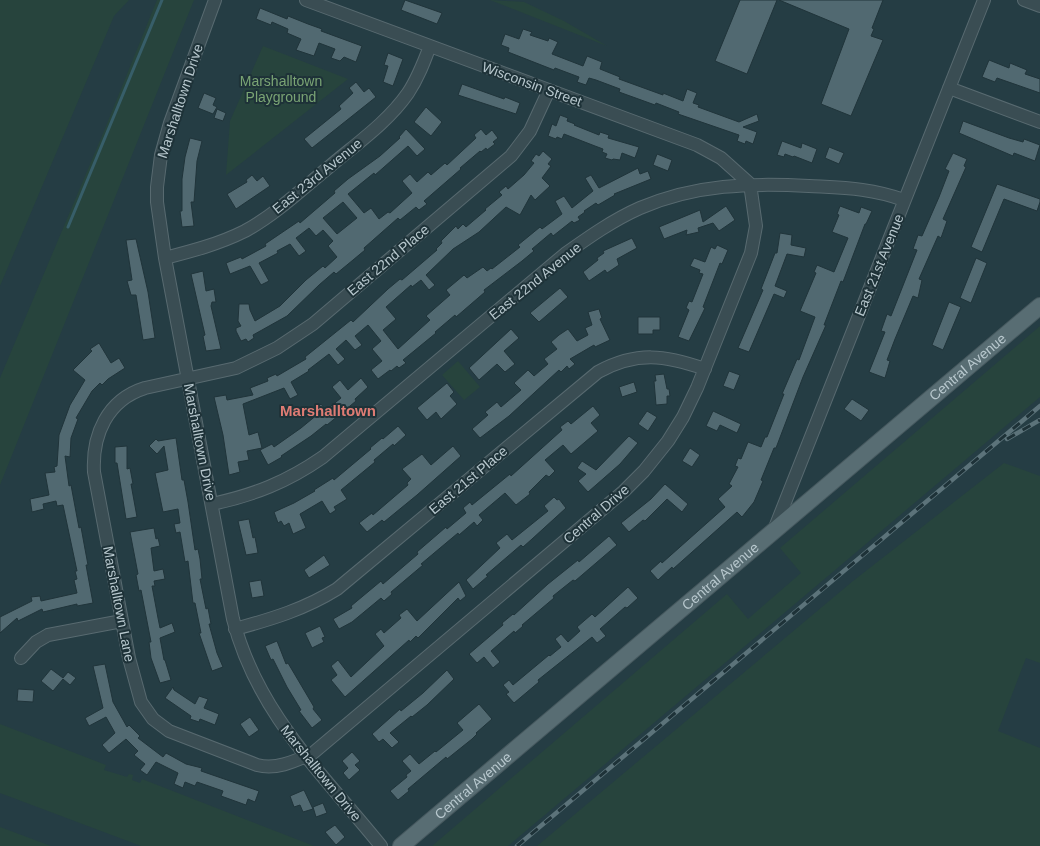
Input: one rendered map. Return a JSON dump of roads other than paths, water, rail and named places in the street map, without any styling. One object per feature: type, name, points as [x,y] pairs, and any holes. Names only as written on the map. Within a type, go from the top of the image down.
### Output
[{"type":"main road","name":"Central Avenue","points":[[401,846],[1040,306]]},
{"type":"street","name":"Marshalltown Drive","points":[[215,0],[172,118],[161,155],[157,187],[157,202],[165,258],[235,629],[248,665],[262,694],[281,725],[305,757],[381,846]]},
{"type":"street","name":"Wisconsin Street","points":[[306,0],[706,149],[721,158],[750,184]]},
{"type":"street","name":"East 21st Avenue","points":[[774,530],[984,0]]},
{"type":"street","points":[[1024,0],[1040,6]]},
{"type":"street","name":"East 23rd Avenue","points":[[165,258],[197,250],[232,237],[257,224],[286,202],[389,115],[408,93],[417,78],[430,46]]},
{"type":"street","points":[[949,88],[1040,122]]},
{"type":"street","name":"East 22nd Place","points":[[188,380],[243,366],[278,348],[313,324],[508,159],[530,131],[549,90]]},
{"type":"street","name":"East 22nd Avenue","points":[[212,504],[259,492],[294,476],[323,458],[565,254],[594,234],[639,208],[669,198],[716,187],[750,184],[861,188],[879,191],[904,200]]},
{"type":"street","name":"Central Drive","points":[[305,757],[316,751],[624,491],[648,466],[675,430],[690,404],[753,248],[756,226],[750,184]]},
{"type":"street","name":"East 21st Place","points":[[235,629],[273,619],[302,608],[337,589],[598,372],[627,359],[653,356],[672,358],[705,369]]},
{"type":"street","name":"Marshalltown Lane","points":[[188,380],[145,388],[123,398],[108,414],[97,437],[94,448],[94,472],[137,692],[146,709],[163,727],[188,739],[262,767],[281,766],[305,757]]},
{"type":"street","points":[[21,658],[36,642],[48,635],[122,621]]},
{"type":"waterway","points":[[68,227],[162,0]]},
{"type":"railway","points":[[517,846],[1040,406]]},
{"type":"railway","points":[[1007,439],[1040,420]]},
{"type":"district","name":"Marshalltown","points":[[328,411]]},
{"type":"park label","name":"Marshalltown Playground","points":[[281,90]]}]
